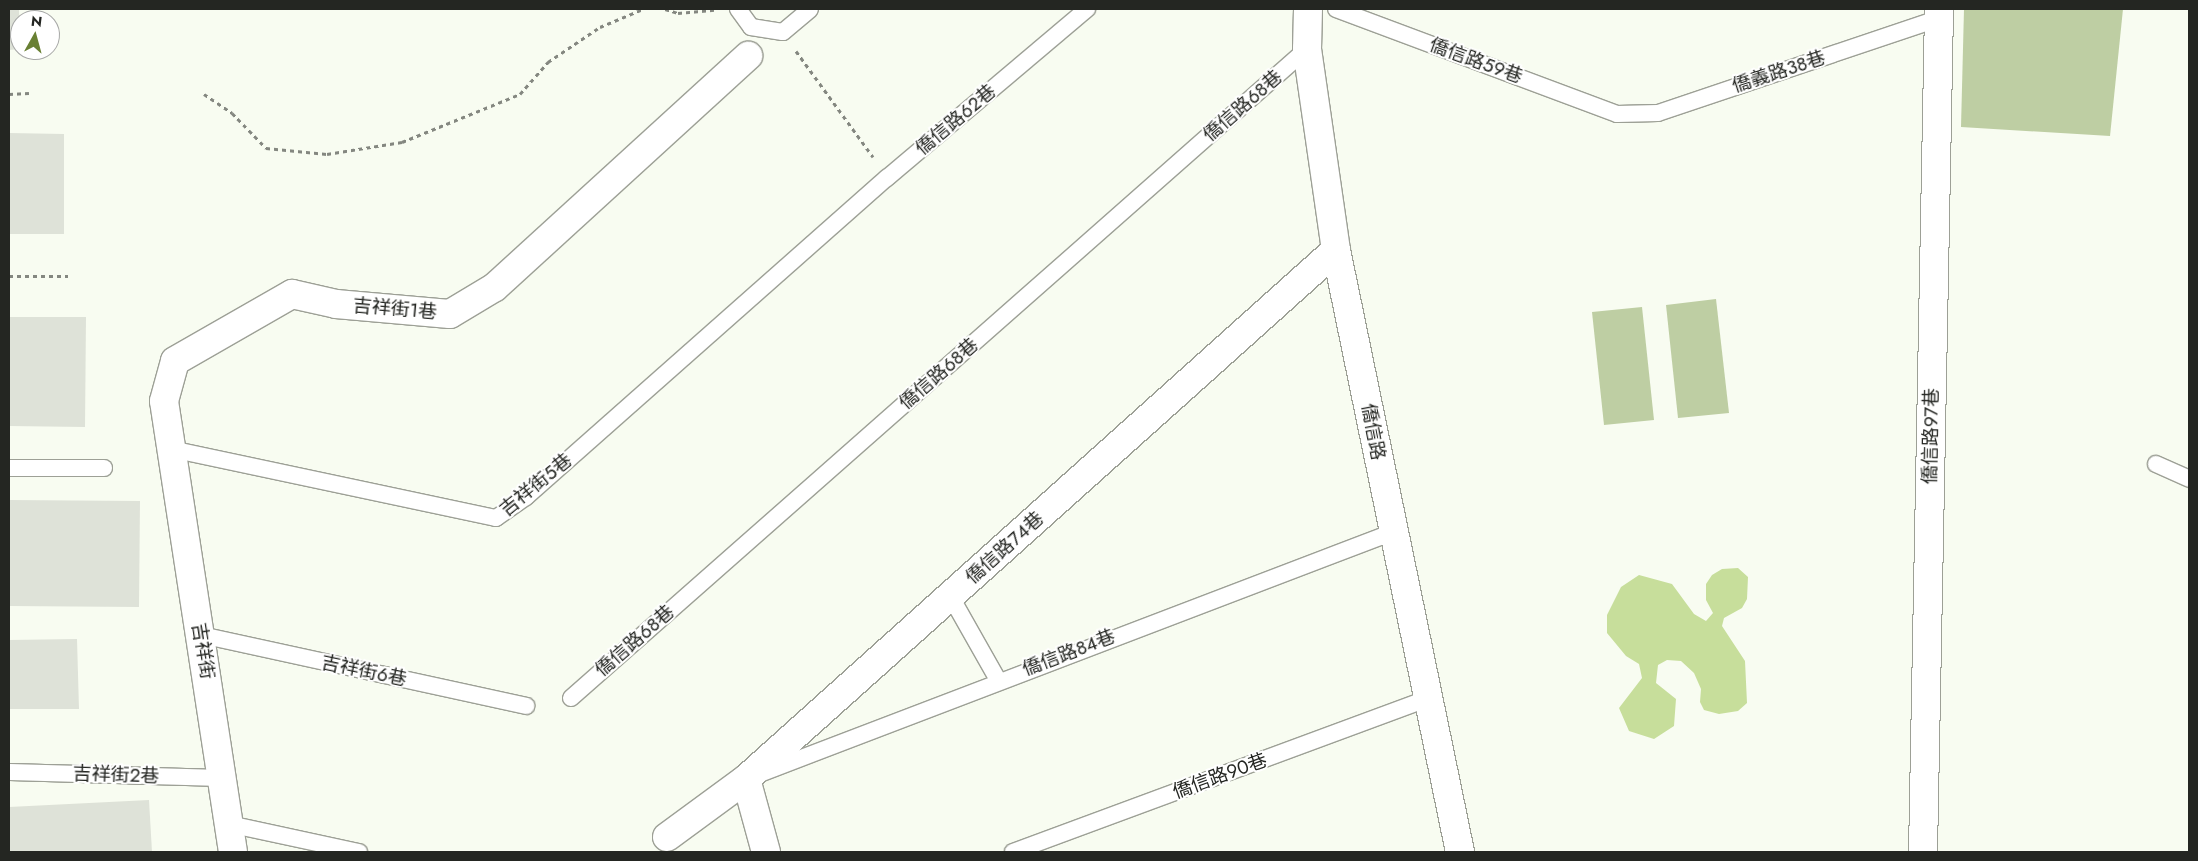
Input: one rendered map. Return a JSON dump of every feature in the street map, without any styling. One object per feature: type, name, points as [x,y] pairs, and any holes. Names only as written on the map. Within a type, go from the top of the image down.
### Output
[{"type":"street","name":"僑信路","points":[[1308,9],[1307,49],[1336,250],[1460,852]]},
{"type":"street","name":"僑信路97巷","points":[[1923,852],[1938,14]]},
{"type":"street","name":"吉祥街1巷","points":[[171,449],[164,401],[175,361],[292,294],[336,304],[450,314],[495,286],[748,56]]},
{"type":"street","name":"僑信路74巷","points":[[667,837],[746,779],[1336,250]]},
{"type":"street","name":"吉祥街","points":[[171,449],[233,852]]},
{"type":"street","points":[[746,779],[766,852]]},
{"type":"lane","points":[[729,9],[751,26],[783,32],[810,9]]},
{"type":"lane","name":"僑信路62巷","points":[[827,232],[887,178],[1087,9]]},
{"type":"lane","name":"僑信路59巷","points":[[1336,9],[1617,114]]},
{"type":"lane","name":"僑義路38巷","points":[[1617,114],[1658,113],[1938,14]]},
{"type":"lane","name":"僑信路68巷","points":[[571,698],[1307,49]]},
{"type":"lane","name":"吉祥街5巷","points":[[171,449],[496,518],[526,497],[827,232]]},
{"type":"lane","points":[[2156,464],[2189,480]]},
{"type":"lane","points":[[9,468],[104,468]]},
{"type":"lane","name":"僑信路84巷","points":[[746,779],[998,680],[1393,532]]},
{"type":"lane","points":[[951,597],[998,680]]},
{"type":"lane","name":"吉祥街6巷","points":[[201,635],[526,706]]},
{"type":"lane","name":"僑信路90巷","points":[[1013,852],[1427,699]]},
{"type":"lane","name":"吉祥街2巷","points":[[9,772],[222,778]]},
{"type":"lane","points":[[229,824],[360,852]]},
{"type":"path","points":[[204,94],[232,113],[266,148],[328,154],[402,142],[520,94],[548,62],[600,27],[643,9]]},
{"type":"path","points":[[665,9],[678,13],[729,9]]},
{"type":"path","points":[[783,32],[887,178]]},
{"type":"path","points":[[9,94],[29,93]]},
{"type":"path","points":[[9,276],[68,276]]},
{"type":"shaded area","points":[[1964,9],[2123,9],[2110,136],[1961,127]]},
{"type":"shaded area","points":[[1716,299],[1729,413],[1678,418],[1666,305]]},
{"type":"shaded area","points":[[1642,307],[1654,420],[1604,425],[1592,312]]},
{"type":"shaded area","points":[[1738,568],[1748,577],[1747,599],[1742,608],[1724,618],[1722,626],[1745,661],[1747,703],[1738,711],[1719,714],[1704,710],[1700,702],[1701,689],[1694,673],[1681,661],[1667,660],[1658,665],[1656,683],[1676,699],[1674,726],[1654,739],[1629,731],[1619,708],[1642,678],[1639,664],[1626,656],[1607,633],[1607,615],[1621,587],[1639,575],[1672,584],[1694,614],[1706,621],[1713,613],[1706,600],[1706,584],[1712,575],[1722,569]]},
{"type":"building","points":[[9,9],[19,9],[10,10],[9,50]]},
{"type":"building","points":[[9,133],[64,134],[64,234],[9,234]]},
{"type":"building","points":[[9,317],[86,317],[85,427],[9,426]]},
{"type":"building","points":[[9,500],[140,501],[139,607],[9,606]]},
{"type":"building","points":[[77,639],[79,709],[9,709],[9,640]]},
{"type":"building","points":[[149,800],[152,852],[9,852],[9,807]]}]
